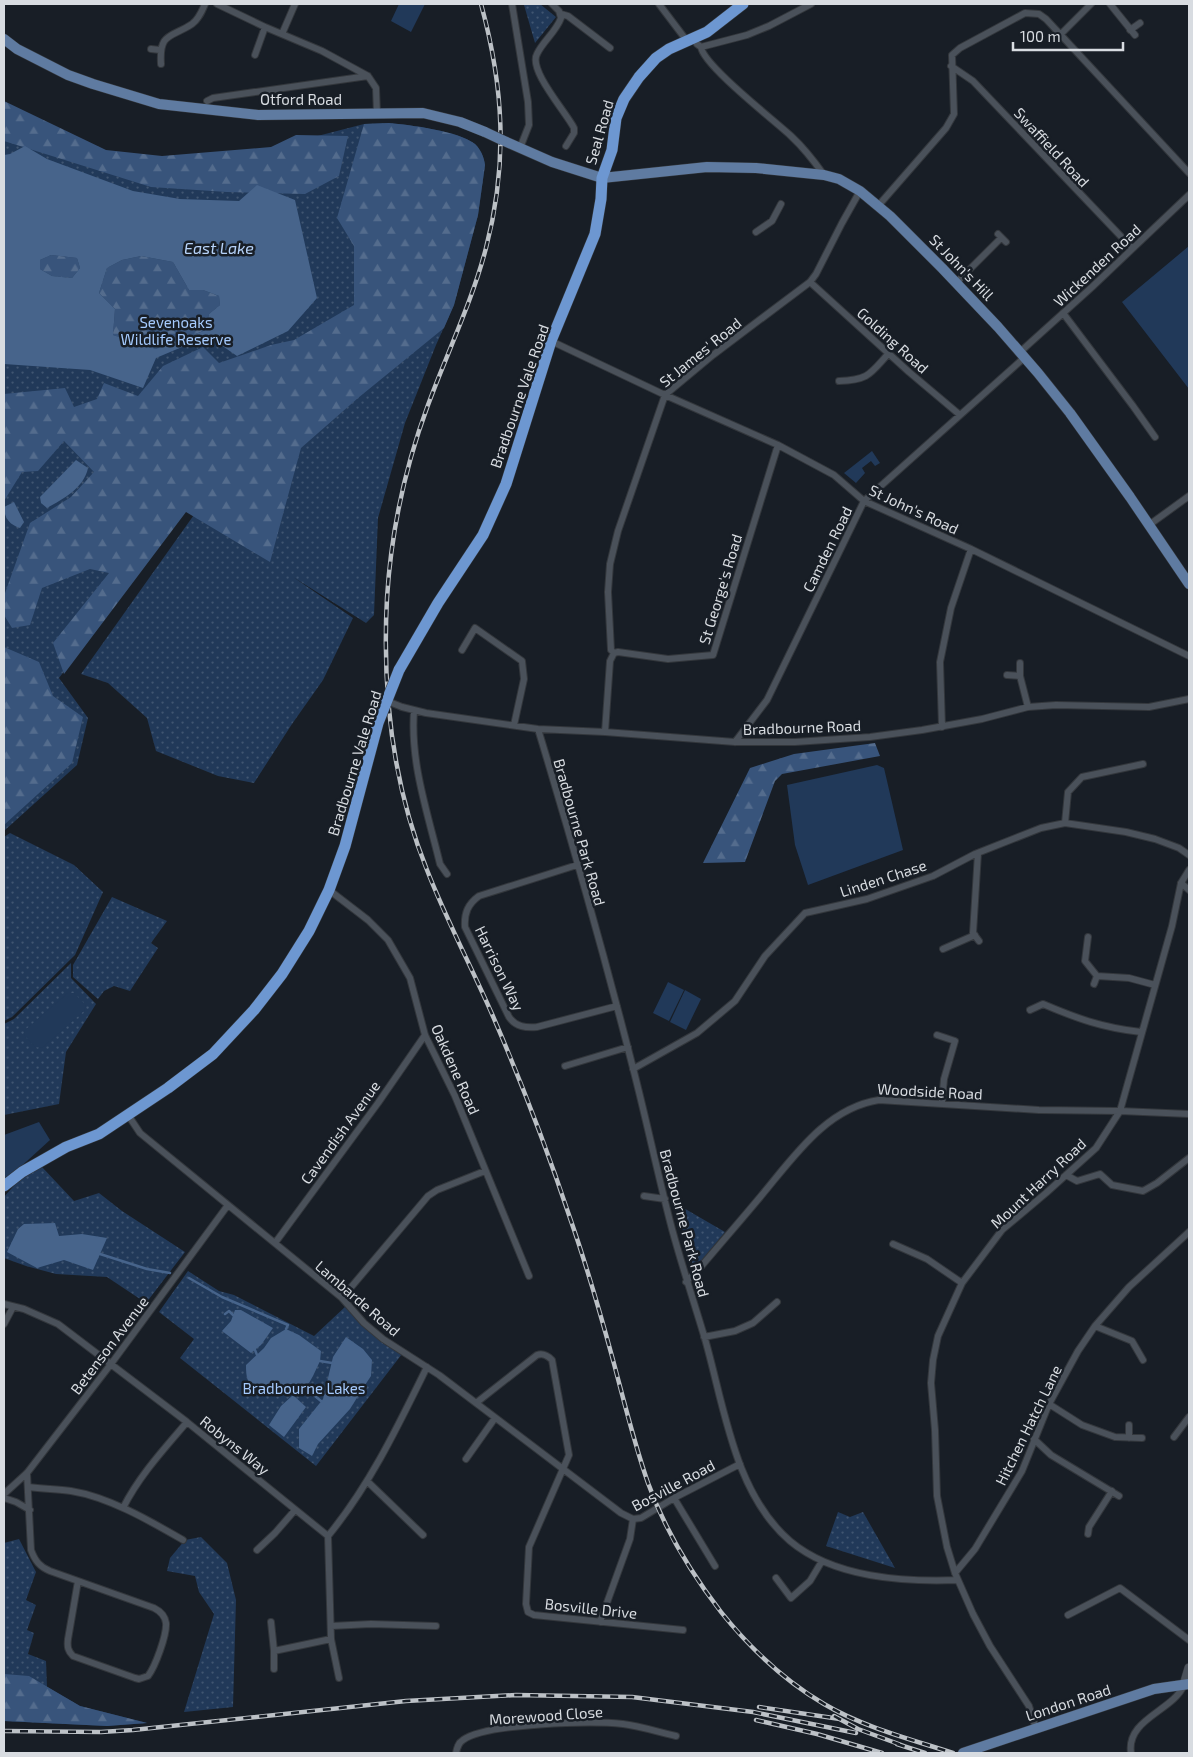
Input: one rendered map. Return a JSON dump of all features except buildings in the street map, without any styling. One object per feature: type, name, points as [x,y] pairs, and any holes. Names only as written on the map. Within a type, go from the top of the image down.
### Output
[{"type":"highway","name":"Seal Road","points":[[602,178],[612,150],[616,118],[626,94],[639,77],[656,58],[669,49],[694,42],[743,4]]},
{"type":"highway","name":"Bradbourne Vale Road","points":[[4,1186],[22,1172],[66,1147],[99,1134],[168,1088],[213,1054],[254,1010],[282,974],[309,931],[329,890],[345,846],[378,722],[398,670],[438,603],[483,535],[514,460],[551,341],[595,234],[601,199],[602,178]]},
{"type":"main road","name":"Otford Road","points":[[4,38],[17,48],[68,75],[159,104],[258,115],[423,113],[460,122],[565,167],[602,178]]},
{"type":"main road","name":"St John's Hill","points":[[602,178],[707,167],[756,168],[824,175],[839,179],[860,191],[878,206],[956,283],[1023,354],[1070,413],[1189,584]]},
{"type":"main road","points":[[1187,1684],[1189,1668]]},
{"type":"main road","name":"London Road","points":[[962,1753],[1154,1689],[1187,1684]]},
{"type":"street","points":[[161,64],[160,50],[166,39],[194,23],[205,4]]},
{"type":"street","points":[[217,4],[322,51],[368,76],[376,88],[377,114]]},
{"type":"street","points":[[282,34],[295,4]]},
{"type":"street","points":[[512,4],[528,102],[529,125],[520,148]]},
{"type":"street","points":[[552,4],[561,14],[568,16],[610,48]]},
{"type":"street","points":[[659,4],[710,62],[800,146],[824,175]]},
{"type":"street","points":[[694,42],[747,36],[811,4]]},
{"type":"street","points":[[1061,34],[1090,4]]},
{"type":"street","points":[[1110,4],[1133,33],[1140,23]]},
{"type":"street","points":[[878,206],[946,128],[954,114],[952,55],[960,48],[1025,13],[1039,14],[1046,19],[1189,173]]},
{"type":"street","points":[[561,14],[560,22],[536,54],[535,61],[542,79],[574,128],[574,133],[566,146]]},
{"type":"street","points":[[255,56],[265,27]]},
{"type":"street","points":[[151,49],[160,50]]},
{"type":"street","name":"Swaffield Road","points":[[951,66],[973,81],[1132,248]]},
{"type":"street","name":"Otford Road","points":[[207,101],[214,98],[368,76]]},
{"type":"street","name":"St James' Road","points":[[614,653],[611,650],[608,592],[610,564],[618,531],[665,395],[713,355],[810,282],[860,191]]},
{"type":"street","name":"Wickenden Road","points":[[1023,354],[1189,195]]},
{"type":"street","points":[[756,232],[772,221],[781,204]]},
{"type":"street","points":[[956,283],[1001,238]]},
{"type":"street","name":"Golding Road","points":[[810,282],[960,415]]},
{"type":"street","points":[[1064,313],[1155,437]]},
{"type":"street","name":"St John's Road","points":[[551,341],[665,395],[778,445],[834,475],[864,501],[971,549],[1189,656]]},
{"type":"street","points":[[839,381],[858,380],[868,376],[888,353]]},
{"type":"street","name":"Camden Road","points":[[735,742],[767,700],[864,501],[960,415],[1023,354]]},
{"type":"street","name":"St George's Road","points":[[614,653],[668,659],[713,655],[778,445]]},
{"type":"street","points":[[1149,525],[1189,496]]},
{"type":"street","points":[[942,727],[940,662],[951,608],[971,549]]},
{"type":"street","points":[[462,650],[475,628],[522,661],[524,679],[514,725]]},
{"type":"street","points":[[605,732],[610,661],[614,653]]},
{"type":"street","points":[[1020,663],[1020,676],[1028,707]]},
{"type":"street","points":[[1007,675],[1020,676]]},
{"type":"street","name":"Bradbourne Road","points":[[386,701],[414,711],[538,729],[735,742],[795,742],[851,738],[942,727],[1028,707],[1056,705],[1149,707],[1189,699]]},
{"type":"street","points":[[414,711],[412,728],[417,770],[440,864],[447,874]]},
{"type":"street","name":"Bradbourne Park Road","points":[[538,729],[628,1048],[686,1282],[704,1337],[740,1464],[761,1506],[778,1529],[796,1545],[822,1561],[869,1575],[922,1581],[958,1580]]},
{"type":"street","points":[[1065,823],[1068,792],[1082,777],[1143,764]]},
{"type":"street","name":"Linden Chase","points":[[633,1069],[697,1034],[735,1001],[765,956],[805,913],[867,899],[933,876],[978,853],[1041,828],[1065,823],[1126,832],[1155,839],[1179,848],[1189,855]]},
{"type":"street","points":[[978,853],[974,935],[979,941]]},
{"type":"street","name":"Harrison Way","points":[[577,865],[479,896],[471,902],[466,910],[465,927],[509,1017],[516,1024],[527,1028],[537,1027],[616,1006]]},
{"type":"street","name":"Mount Harry Road","points":[[955,1573],[947,1547],[937,1496],[931,1382],[932,1360],[938,1336],[962,1283],[1002,1230],[1046,1194],[1096,1148],[1120,1111],[1172,926],[1180,883],[1189,870]]},
{"type":"street","points":[[1180,883],[1189,890]]},
{"type":"street","name":"Oakdene Road","points":[[329,890],[368,920],[388,940],[410,978],[425,1035],[455,1096],[529,1276]]},
{"type":"street","points":[[943,949],[974,935]]},
{"type":"street","points":[[1088,937],[1085,962],[1097,976],[1129,978],[1155,985]]},
{"type":"street","points":[[1094,984],[1097,976]]},
{"type":"street","points":[[1030,1010],[1043,1004],[1075,1018],[1112,1029],[1141,1032]]},
{"type":"street","name":"Cavendish Avenue","points":[[275,1243],[378,1103],[425,1035]]},
{"type":"street","points":[[938,1035],[955,1041],[944,1079],[942,1104]]},
{"type":"street","points":[[565,1066],[628,1048]]},
{"type":"street","name":"Woodside Road","points":[[686,1282],[792,1159],[816,1134],[832,1119],[856,1105],[879,1100],[1039,1110],[1189,1114]]},
{"type":"street","name":"Lambarde Road","points":[[128,1115],[140,1132],[342,1298],[364,1323],[382,1339],[427,1367],[633,1519]]},
{"type":"street","points":[[1066,1174],[1077,1181],[1100,1174],[1112,1185],[1144,1191],[1189,1158]]},
{"type":"street","points":[[342,1298],[428,1196],[437,1190],[485,1170]]},
{"type":"street","points":[[644,1196],[665,1199]]},
{"type":"street","name":"Betenson Avenue","points":[[4,1494],[27,1473],[111,1364],[228,1205]]},
{"type":"street","name":"Hitchen Hatch Lane","points":[[955,1573],[975,1549],[1022,1471],[1049,1404],[1078,1351],[1095,1326],[1129,1287],[1189,1232]]},
{"type":"street","points":[[893,1244],[927,1259],[962,1283]]},
{"type":"street","points":[[704,1337],[735,1331],[753,1323],[777,1302]]},
{"type":"street","name":"Robyns Way","points":[[4,1304],[24,1309],[58,1324],[187,1422],[328,1536]]},
{"type":"street","points":[[4,1324],[13,1307]]},
{"type":"street","points":[[1095,1326],[1132,1342],[1143,1360]]},
{"type":"street","points":[[476,1403],[533,1357],[542,1354],[548,1356],[552,1360],[569,1455],[563,1468]]},
{"type":"street","points":[[339,1678],[331,1640],[328,1536],[368,1482],[427,1367]]},
{"type":"street","points":[[1049,1404],[1082,1425],[1115,1437],[1142,1438]]},
{"type":"street","points":[[1174,1437],[1189,1417]]},
{"type":"street","points":[[466,1459],[495,1418]]},
{"type":"street","points":[[122,1508],[140,1480],[187,1422]]},
{"type":"street","points":[[1129,1425],[1129,1438]]},
{"type":"street","points":[[1034,1439],[1051,1455],[1119,1496]]},
{"type":"street","name":"Bosville Road","points":[[600,1622],[630,1538],[633,1519],[641,1518],[674,1498],[740,1464]]},
{"type":"street","name":"Bosville Drive","points":[[563,1468],[529,1547],[528,1612],[534,1615],[683,1630]]},
{"type":"street","points":[[27,1473],[31,1550],[35,1560],[45,1569],[154,1608],[161,1613],[166,1624],[166,1630],[154,1664],[148,1676],[144,1679],[134,1678],[73,1656],[69,1652],[67,1646],[78,1581]]},
{"type":"street","points":[[368,1482],[423,1535]]},
{"type":"street","points":[[28,1487],[72,1491],[122,1508],[183,1540]]},
{"type":"street","points":[[1088,1534],[1089,1526],[1112,1492]]},
{"type":"street","points":[[4,1498],[30,1510]]},
{"type":"street","points":[[674,1498],[714,1566]]},
{"type":"street","points":[[257,1550],[295,1510]]},
{"type":"street","points":[[776,1578],[791,1598],[810,1581],[822,1561]]},
{"type":"street","points":[[955,1573],[990,1646],[1029,1706],[1036,1729]]},
{"type":"street","points":[[1068,1615],[1120,1588],[1189,1640]]},
{"type":"street","points":[[271,1622],[274,1670]]},
{"type":"street","points":[[331,1626],[371,1624],[436,1626]]},
{"type":"street","points":[[274,1651],[331,1640]]},
{"type":"street","points":[[1131,1753],[1130,1748],[1134,1735],[1141,1725],[1174,1699],[1187,1684]]},
{"type":"street","name":"Morewood Close","points":[[456,1753],[461,1741],[479,1733],[494,1729],[562,1723],[625,1724],[676,1736]]},
{"type":"green space","points":[[399,4],[425,4],[411,32],[391,21]]},
{"type":"green space","points":[[540,4],[556,17],[535,43],[524,5]]},
{"type":"green space","points":[[4,101],[106,150],[162,156],[271,147],[296,135],[348,136],[339,176],[305,194],[227,192],[151,187],[4,141]]},
{"type":"green space","name":"Sevenoaks Wildlife Reserve","points":[[389,123],[434,129],[468,139],[479,149],[485,165],[478,215],[454,305],[405,423],[378,518],[374,615],[366,623],[293,577],[353,618],[323,680],[254,783],[218,776],[156,751],[147,718],[108,683],[81,674],[196,512],[191,503],[59,678],[88,718],[77,765],[4,831],[4,127],[117,162],[290,150],[302,140],[364,124]]},
{"type":"green space","points":[[389,123],[434,129],[468,139],[481,151],[484,159],[485,165],[478,215],[454,305],[444,328],[358,398],[301,448],[270,562],[186,512],[64,674],[53,643],[109,573],[90,569],[42,588],[30,625],[12,628],[4,615],[4,596],[30,523],[71,497],[94,472],[64,441],[38,471],[22,472],[4,501],[4,394],[65,388],[74,407],[97,399],[104,383],[138,396],[163,366],[203,347],[219,363],[271,345],[294,340],[354,305],[354,246],[337,218],[364,124]]},
{"type":"green space","points":[[1189,246],[1189,389],[1122,302]]},
{"type":"green space","points":[[51,255],[77,258],[80,268],[72,278],[52,276],[40,269],[40,260]]},
{"type":"green space","points":[[141,256],[173,262],[189,290],[203,290],[219,296],[220,305],[209,314],[206,330],[156,349],[113,335],[115,309],[99,293],[107,268],[122,260]]},
{"type":"green space","points":[[872,451],[880,463],[875,466],[871,461],[862,468],[865,473],[856,483],[844,473]]},
{"type":"green space","points":[[4,647],[39,662],[53,696],[83,717],[72,763],[4,825]]},
{"type":"green space","points":[[875,743],[880,756],[782,774],[775,781],[745,862],[703,863],[750,768],[794,754]]},
{"type":"green space","points":[[877,765],[884,768],[903,850],[808,885],[795,845],[787,785]]},
{"type":"green space","points":[[10,833],[74,865],[103,892],[75,955],[12,1017],[4,1021],[4,837]]},
{"type":"green space","points":[[112,897],[167,921],[151,943],[158,948],[130,991],[114,986],[104,991],[98,999],[73,977],[73,965]]},
{"type":"green space","points":[[71,963],[71,978],[96,1004],[66,1052],[59,1104],[4,1115],[4,1024],[14,1019]]},
{"type":"green space","points":[[668,982],[684,990],[669,1021],[653,1013]]},
{"type":"green space","points":[[685,990],[701,999],[686,1030],[670,1022]]},
{"type":"green space","points":[[68,993],[74,993],[86,1005],[84,1011],[42,1048],[35,1047],[24,1035],[25,1030]]},
{"type":"green space","points":[[39,1122],[50,1140],[4,1182],[4,1135]]},
{"type":"green space","points":[[42,1167],[74,1201],[99,1193],[122,1211],[185,1252],[146,1303],[107,1277],[56,1274],[4,1258],[4,1197],[24,1174]]},
{"type":"green space","points":[[675,1203],[725,1232],[694,1270]]},
{"type":"green space","name":"Bradbourne Lakes","points":[[188,1271],[219,1291],[234,1295],[314,1336],[346,1306],[402,1354],[316,1466],[180,1358],[194,1339],[159,1312]]},
{"type":"green space","points":[[838,1512],[850,1517],[863,1512],[895,1568],[826,1546]]},
{"type":"green space","points":[[201,1537],[227,1563],[236,1600],[233,1707],[184,1712],[214,1614],[199,1592],[195,1576],[167,1571],[170,1558],[185,1540]]},
{"type":"green space","points":[[19,1539],[36,1572],[26,1600],[36,1605],[27,1630],[34,1633],[28,1654],[46,1661],[47,1687],[80,1706],[147,1723],[107,1726],[4,1721],[4,1543]]},
{"type":"green space","points":[[4,1674],[29,1676],[80,1706],[147,1723],[107,1726],[4,1721]]},
{"type":"water","name":"East Lake","points":[[25,146],[47,159],[133,191],[180,199],[239,201],[257,185],[295,200],[317,298],[288,331],[237,356],[208,336],[156,358],[143,388],[90,370],[4,364],[4,155]],"holes":[[[51,255],[77,258],[80,268],[72,278],[52,276],[40,269],[40,260]],[[141,256],[173,262],[189,290],[203,290],[219,296],[220,305],[209,314],[206,330],[156,349],[113,335],[115,309],[99,293],[107,268],[122,260]]]},
{"type":"water","points":[[76,460],[88,468],[86,475],[72,492],[47,508],[41,503],[40,497]]},
{"type":"water","points":[[14,502],[24,522],[20,528],[13,525],[6,518],[5,514],[4,507]]},
{"type":"water","points":[[55,1223],[59,1236],[82,1234],[107,1238],[93,1270],[64,1260],[37,1268],[7,1252],[18,1229],[24,1224]]},
{"type":"water","points":[[235,1310],[241,1310],[273,1328],[261,1345],[251,1353],[222,1331],[231,1321]]},
{"type":"water","points":[[286,1329],[299,1335],[321,1351],[320,1361],[313,1376],[304,1387],[287,1387],[279,1392],[256,1391],[248,1380],[246,1365],[264,1348],[271,1338]]},
{"type":"water","points":[[346,1337],[363,1349],[372,1360],[371,1376],[350,1409],[318,1444],[312,1456],[299,1448],[299,1429],[323,1399],[333,1357]]},
{"type":"water","points":[[293,1395],[306,1407],[284,1437],[269,1425],[281,1406]]},
{"type":"waterway","points":[[100,1254],[147,1269],[170,1273]]},
{"type":"waterway","points":[[189,1278],[222,1297],[288,1325],[286,1329]]},
{"type":"waterway","points":[[225,1314],[229,1311],[233,1315]]},
{"type":"waterway","points":[[255,1350],[257,1355]]},
{"type":"waterway","points":[[320,1361],[332,1363]]},
{"type":"waterway","points":[[304,1387],[321,1401]]},
{"type":"railway","points":[[481,4],[495,66],[500,126],[498,186],[493,217],[474,288],[428,405],[412,452],[400,500],[389,574],[386,633],[388,702],[392,736],[405,804],[434,888],[492,1014],[543,1141],[587,1270],[648,1483],[662,1518],[689,1566],[732,1625],[768,1662],[795,1685],[824,1704],[855,1719],[887,1732],[953,1753]]},
{"type":"railway","points":[[4,1731],[101,1732],[133,1730],[406,1701],[516,1695],[632,1697],[753,1712],[856,1733]]},
{"type":"railway","points":[[759,1707],[840,1719]]},
{"type":"railway","points":[[834,1716],[858,1729],[904,1746]]},
{"type":"railway","points":[[756,1720],[817,1734],[882,1753]]},
{"type":"railway","points":[[897,1744],[925,1753]]}]
